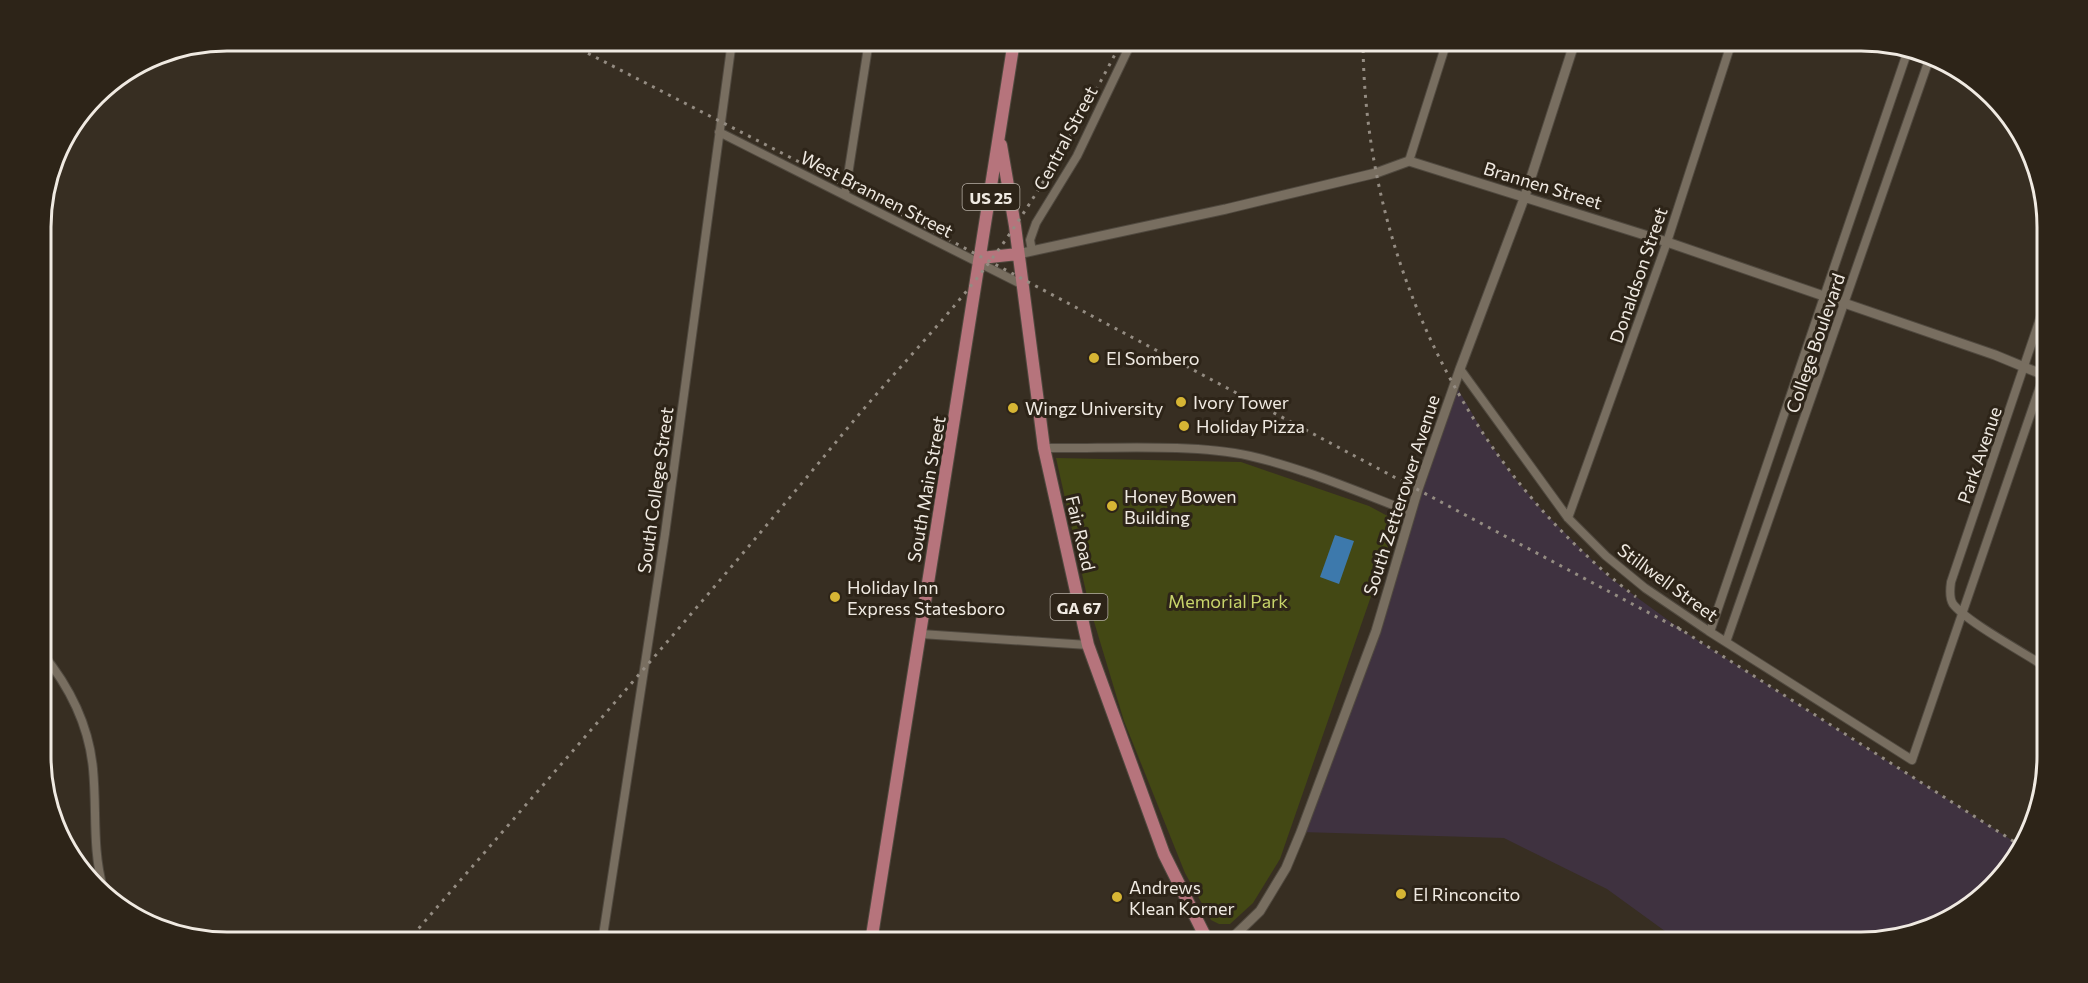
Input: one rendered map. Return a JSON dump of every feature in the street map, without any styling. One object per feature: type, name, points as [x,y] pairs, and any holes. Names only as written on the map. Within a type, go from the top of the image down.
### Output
[{"type":"main road","name":"South Main Street","points":[[873,932],[1012,51]]},
{"type":"main road","name":"GA 67","points":[[1000,135],[1018,254]]},
{"type":"main road","points":[[980,260],[1018,254]]},
{"type":"main road","name":"Fair Road","points":[[1018,254],[1044,448],[1088,645],[1164,854],[1203,932]]},
{"type":"street","name":"South College Street","points":[[604,932],[662,552],[730,51]]},
{"type":"street","points":[[845,194],[867,51]]},
{"type":"street","name":"Central Street","points":[[1032,251],[1030,240],[1036,223],[1077,156],[1127,51]]},
{"type":"street","points":[[1018,254],[1328,185],[1409,161],[1444,51]]},
{"type":"street","name":"South Zetterower Avenue","points":[[1238,932],[1260,911],[1286,868],[1301,832],[1376,631],[1411,512],[1460,369],[1525,196],[1571,51]]},
{"type":"street","name":"Donaldson Street","points":[[1568,518],[1667,242],[1728,51]]},
{"type":"street","name":"College Boulevard","points":[[1710,632],[1906,57]]},
{"type":"street","name":"College Boulevard","points":[[1726,642],[1928,64]]},
{"type":"street","name":"West Brannen Street","points":[[719,132],[980,260],[1021,284]]},
{"type":"street","name":"Brannen Street","points":[[1409,161],[1667,242],[2037,371]]},
{"type":"street","name":"Park Avenue","points":[[1964,614],[1952,603],[1951,582],[2037,328]]},
{"type":"street","name":"Stillwell Street","points":[[1460,369],[1568,518],[1606,556],[1645,588],[1710,632],[1912,760]]},
{"type":"street","name":"Park Avenue","points":[[1912,760],[2037,399]]},
{"type":"street","points":[[1044,448],[1205,450],[1248,456],[1312,474],[1411,512]]},
{"type":"street","points":[[1964,614],[2037,661]]},
{"type":"street","points":[[921,634],[1088,645]]},
{"type":"street","points":[[51,666],[69,692],[87,738],[93,769],[95,860],[100,877]]},
{"type":"shaded area","points":[[1455,384],[1487,439],[1512,475],[1542,510],[1609,577],[1683,631],[2014,842],[1993,872],[1959,902],[1939,914],[1895,929],[1872,932],[1666,932],[1607,889],[1504,838],[1301,832],[1376,631]]},
{"type":"green space","name":"Memorial Park","points":[[1056,458],[1241,462],[1369,506],[1395,520],[1395,527],[1280,859],[1253,903],[1230,924],[1219,924],[1211,920],[1185,873],[1124,721],[1089,605]]},
{"type":"water","points":[[1335,535],[1354,541],[1339,584],[1320,577]]},
{"type":"railway","points":[[583,51],[912,220],[1683,631]]},
{"type":"railway","points":[[416,932],[975,281],[996,254],[1044,181],[1117,51]]},
{"type":"railway","points":[[1364,51],[1368,121],[1382,200],[1405,277],[1436,350],[1475,421],[1521,486],[1575,545],[1636,597]]},
{"type":"railway","points":[[1677,627],[2014,842]]},
{"type":"place","name":"El Sombero","points":[[1094,358]]},
{"type":"place","name":"Ivory Tower","points":[[1181,402]]},
{"type":"place","name":"Wingz University","points":[[1013,408]]},
{"type":"place","name":"Holiday Pizza","points":[[1184,426]]},
{"type":"place","name":"Honey Bowen Building","points":[[1112,506]]},
{"type":"place","name":"Holiday Inn Express Statesboro","points":[[835,597]]},
{"type":"place","name":"El Rinconcito","points":[[1401,894]]},
{"type":"place","name":"Andrews Klean Korner","points":[[1117,897]]}]
